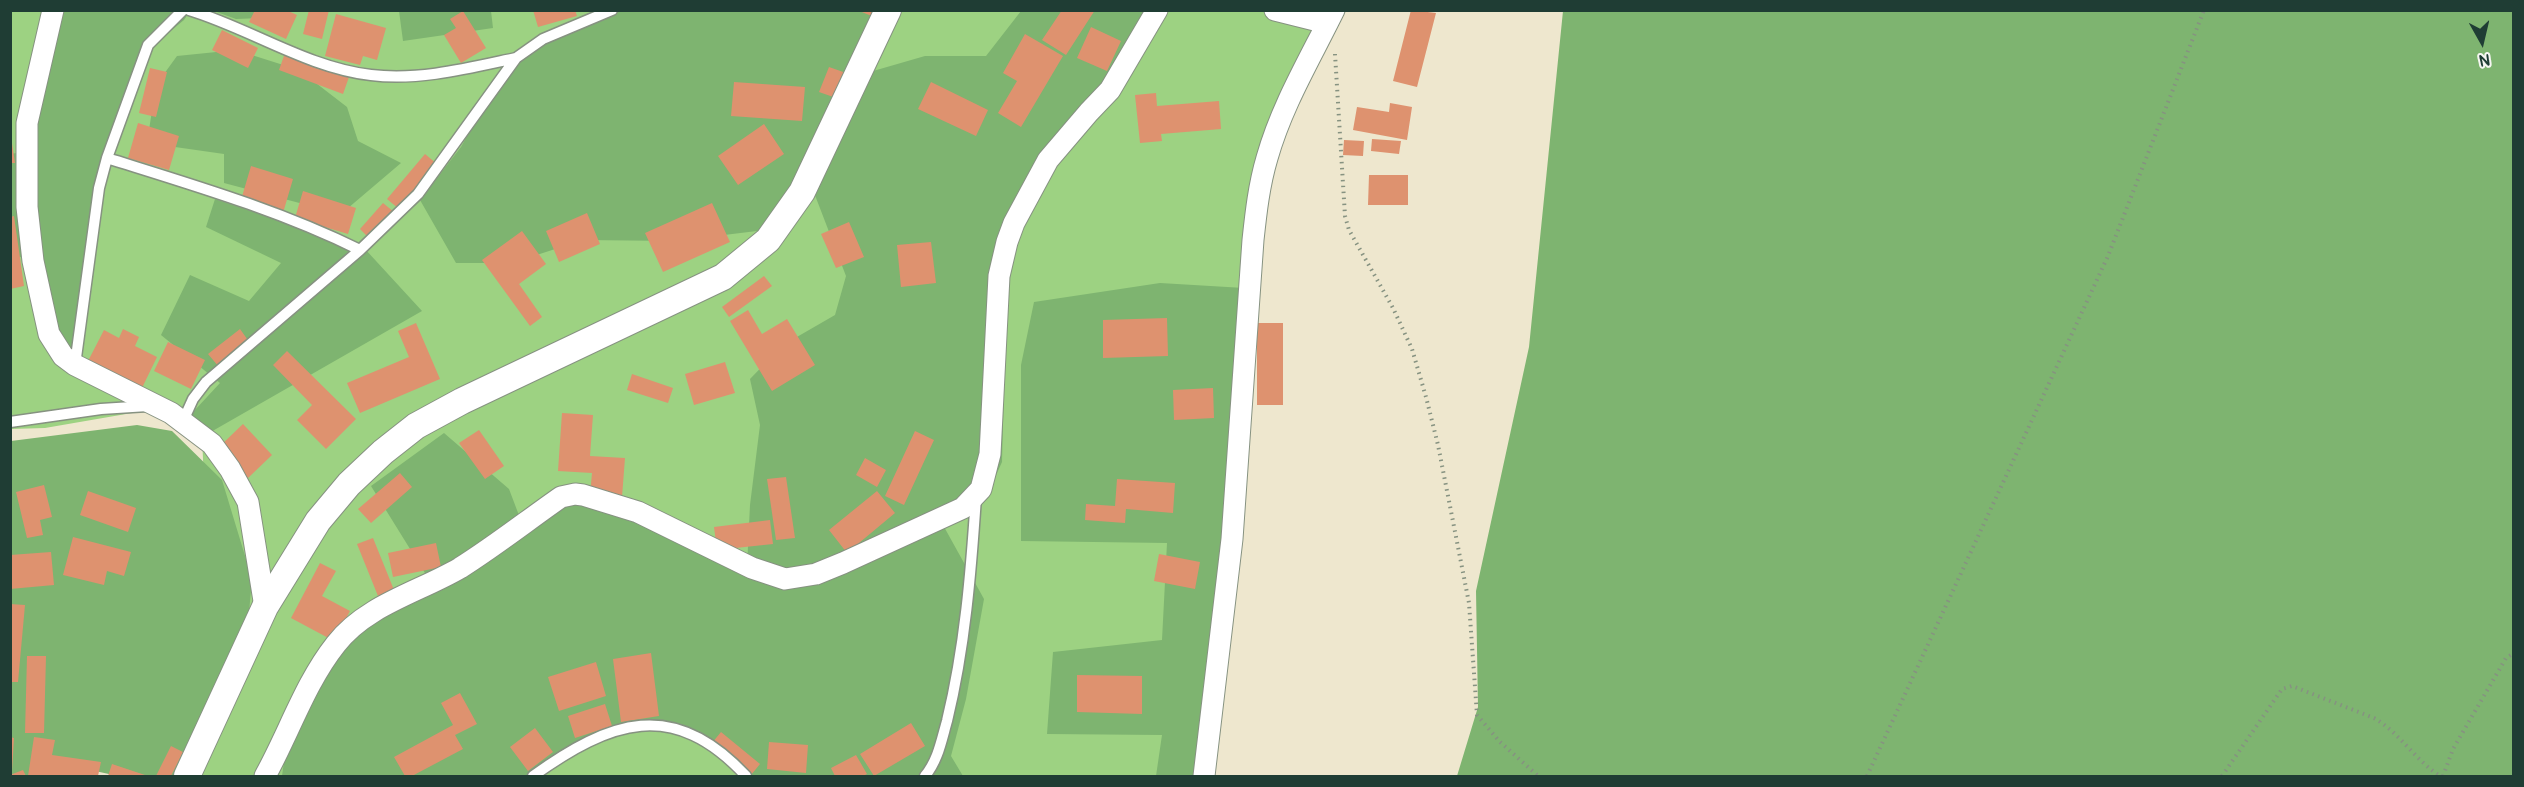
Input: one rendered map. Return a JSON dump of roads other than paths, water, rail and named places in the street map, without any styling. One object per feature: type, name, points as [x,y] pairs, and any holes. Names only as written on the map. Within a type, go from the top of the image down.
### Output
[{"type":"street","points":[[53,10],[27,123],[27,207],[33,261],[49,334],[63,356],[75,365],[183,421],[212,444],[230,468],[248,502],[265,607]]},
{"type":"street","points":[[187,777],[265,607],[318,521],[349,484],[383,452],[416,426],[462,401],[723,278],[768,240],[802,192],[888,10]]},
{"type":"street","points":[[265,777],[317,672],[337,642],[350,629],[390,603],[459,568],[561,497],[575,494],[638,512],[743,564],[785,579],[816,574],[843,563],[946,517],[976,496],[986,478],[990,454],[999,276],[1006,242],[1048,159],[1110,90],[1157,10]]},
{"type":"street","points":[[1204,777],[1232,540],[1258,196],[1267,158],[1281,118],[1298,78],[1331,15],[1275,10]]},
{"type":"lane","points":[[75,365],[99,188],[107,158],[148,45],[183,10]]},
{"type":"lane","points":[[189,10],[245,30],[318,62],[369,75],[393,76],[454,71],[516,58]]},
{"type":"lane","points":[[183,421],[193,399],[206,382],[360,250],[418,194],[516,58],[543,39],[612,10]]},
{"type":"lane","points":[[107,158],[276,214],[360,250]]},
{"type":"lane","points":[[10,422],[100,409],[154,405]]},
{"type":"lane","points":[[926,777],[936,763],[952,701],[969,602],[976,496]]},
{"type":"lane","points":[[533,777],[579,746],[619,729],[636,725],[664,725],[690,733],[706,743],[746,777]]}]
